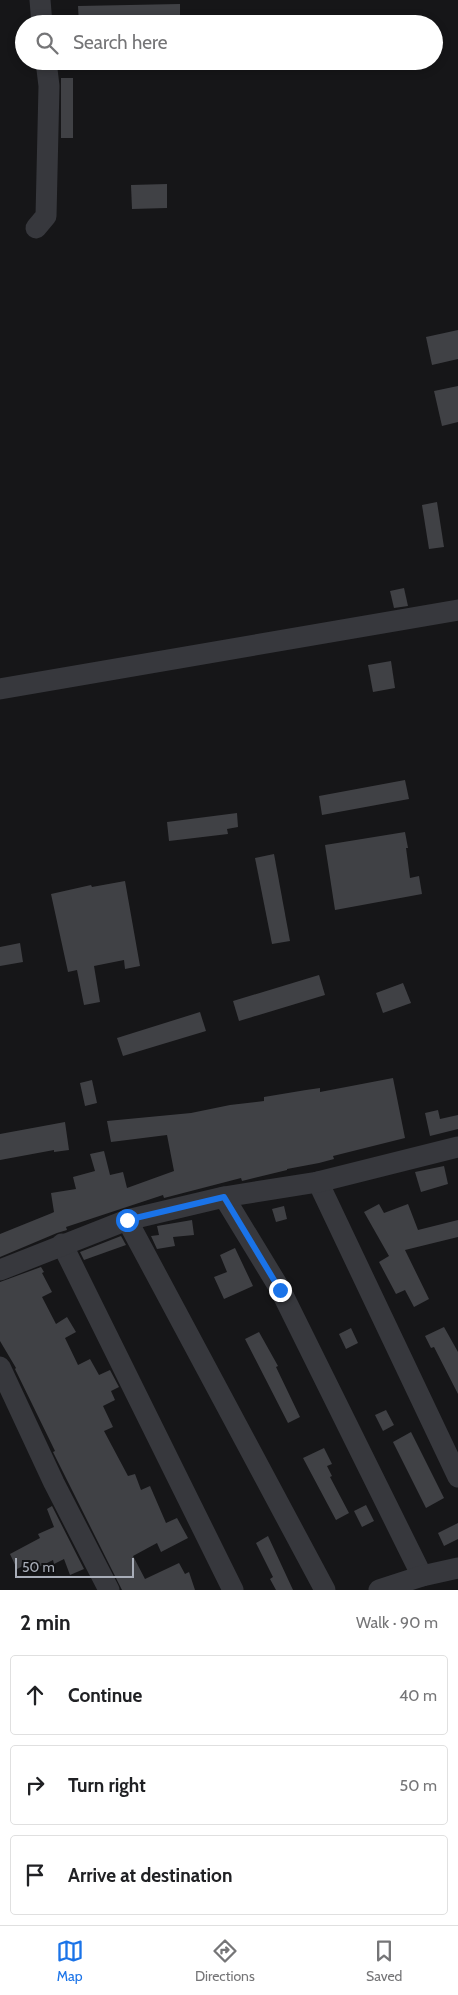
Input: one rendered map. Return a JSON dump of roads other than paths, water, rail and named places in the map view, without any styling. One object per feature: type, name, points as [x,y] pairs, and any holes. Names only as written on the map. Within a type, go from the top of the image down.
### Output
[{"type":"street","points":[[40,0],[41,15]]},
{"type":"street","points":[[36,228],[46,216],[47,70]]},
{"type":"street","points":[[0,689],[458,610]]},
{"type":"street","points":[[0,1270],[127,1220],[224,1197],[318,1182],[458,1147]]},
{"type":"street","points":[[318,1182],[458,1477]]},
{"type":"street","points":[[224,1197],[280,1290],[422,1576]]},
{"type":"street","points":[[127,1220],[325,1590]]},
{"type":"street","points":[[62,1244],[233,1590]]},
{"type":"street","points":[[0,1367],[54,1482],[109,1590]]},
{"type":"street","points":[[380,1590],[422,1576],[458,1568]]}]
